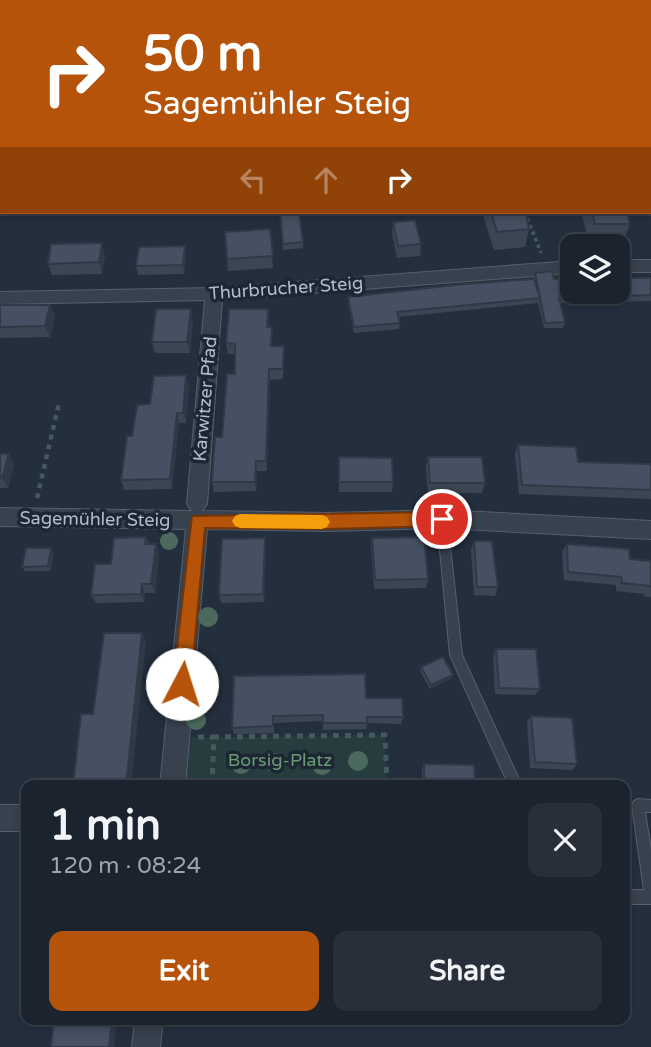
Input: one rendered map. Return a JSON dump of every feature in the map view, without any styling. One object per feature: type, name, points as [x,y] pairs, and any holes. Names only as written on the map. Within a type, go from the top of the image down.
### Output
[{"type":"street","points":[[630,266],[651,266]]},
{"type":"street","name":"Thurbrucher Steig","points":[[0,298],[214,294],[560,267]]},
{"type":"street","name":"Karwitzer Pfad","points":[[173,780],[214,294]]},
{"type":"street","name":"Sagemühler Steig","points":[[0,517],[197,512],[327,522],[442,519],[651,530]]},
{"type":"street","points":[[0,818],[21,818]]},
{"type":"street","points":[[146,1047],[148,1025]]},
{"type":"lane","points":[[442,519],[456,655],[513,780]]},
{"type":"lane","points":[[630,897],[651,896],[638,804],[651,806]]},
{"type":"path","points":[[526,214],[546,268]]},
{"type":"path","points":[[32,517],[60,403]]},
{"type":"path","points":[[212,780],[214,737],[385,735],[387,780]]},
{"type":"green space","name":"Borsig-Platz","points":[[385,735],[387,780],[172,780],[176,738]]},
{"type":"building","points":[[280,214],[299,214],[303,242],[283,244]]},
{"type":"building","points":[[492,214],[526,214],[529,229],[497,232]]},
{"type":"building","points":[[592,214],[628,214],[630,224],[595,224]]},
{"type":"building","points":[[415,220],[421,244],[398,246],[393,222]]},
{"type":"building","points":[[270,229],[273,256],[227,259],[225,232]]},
{"type":"building","points":[[102,243],[99,262],[48,264],[51,244]]},
{"type":"building","points":[[185,246],[183,265],[136,266],[139,247]]},
{"type":"building","points":[[552,271],[554,279],[560,279],[559,298],[565,322],[545,323],[535,273]]},
{"type":"building","points":[[630,278],[651,278],[651,295],[630,296]]},
{"type":"building","points":[[534,279],[540,298],[397,312],[400,323],[354,327],[348,297],[464,284]]},
{"type":"building","points":[[0,305],[50,305],[45,326],[0,327]]},
{"type":"building","points":[[156,309],[191,309],[187,342],[152,342]]},
{"type":"building","points":[[229,309],[268,309],[267,327],[272,327],[271,346],[284,346],[283,369],[269,369],[266,461],[256,461],[255,482],[212,482],[215,437],[222,437],[227,374],[235,374],[235,344],[226,343]]},
{"type":"building","points":[[186,375],[183,413],[177,413],[170,479],[121,480],[127,436],[132,436],[137,405],[150,404],[154,376]]},
{"type":"building","points":[[518,445],[576,447],[578,462],[651,464],[651,490],[522,485]]},
{"type":"building","points":[[0,454],[9,454],[2,478],[0,478]]},
{"type":"building","points":[[339,457],[392,458],[393,482],[339,482]]},
{"type":"building","points":[[428,457],[482,457],[485,483],[430,483]]},
{"type":"building","points":[[146,537],[145,544],[156,544],[151,584],[142,584],[141,594],[91,595],[95,564],[111,564],[114,538]]},
{"type":"building","points":[[424,537],[428,579],[375,580],[372,538]]},
{"type":"building","points":[[265,538],[263,594],[219,595],[222,539]]},
{"type":"building","points":[[474,541],[492,541],[498,587],[477,587]]},
{"type":"building","points":[[567,544],[629,549],[630,559],[651,561],[651,589],[650,586],[622,583],[621,577],[568,572]]},
{"type":"building","points":[[26,548],[51,548],[48,566],[22,567]]},
{"type":"building","points":[[104,633],[142,633],[127,780],[74,780],[81,714],[93,714]]},
{"type":"building","points":[[496,649],[536,649],[540,689],[499,688]]},
{"type":"building","points":[[443,657],[453,675],[431,685],[421,667]]},
{"type":"building","points":[[365,674],[366,698],[402,698],[403,717],[367,717],[367,723],[323,723],[323,715],[273,716],[273,726],[232,728],[234,676]]},
{"type":"building","points":[[531,716],[572,718],[577,764],[535,762]]},
{"type":"building","points":[[424,764],[474,765],[475,780],[424,780]]},
{"type":"building","points":[[53,1025],[111,1025],[109,1047],[51,1047]]},
{"type":"slow traffic","points":[[240,521],[322,522]]},
{"type":"route","points":[[182,684],[197,521],[442,519]]}]
